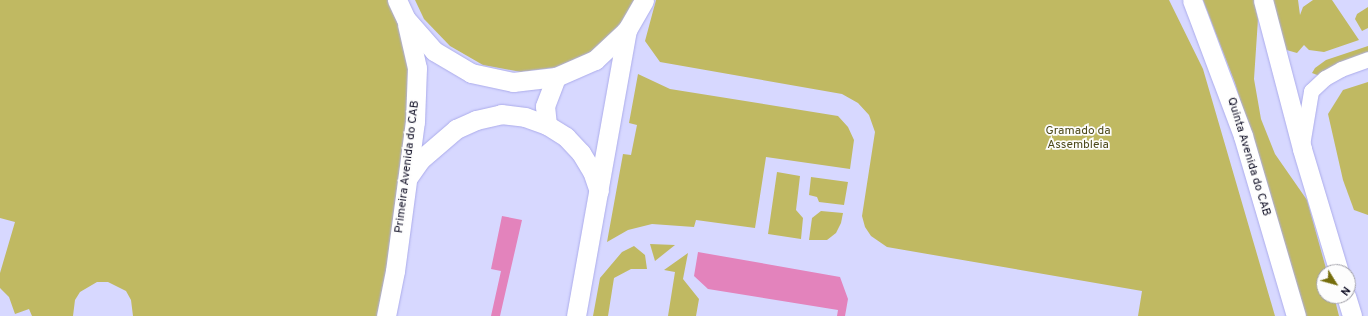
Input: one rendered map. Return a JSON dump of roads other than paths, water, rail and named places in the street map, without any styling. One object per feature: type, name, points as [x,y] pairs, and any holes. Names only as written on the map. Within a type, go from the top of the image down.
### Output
[{"type":"main road","points":[[397,0],[406,19],[434,51],[471,73],[513,82],[556,77],[595,60],[627,30],[644,0]]},
{"type":"main road","name":"Quinta Avenida do CAB","points":[[1192,0],[1218,65],[1243,136],[1296,316]]},
{"type":"main road","points":[[1263,0],[1302,149],[1336,264]]},
{"type":"main road","name":"Primeira Avenida do CAB","points":[[386,316],[408,177],[415,122],[417,74],[414,46],[406,19]]},
{"type":"main road","points":[[576,316],[600,192],[627,30]]},
{"type":"main road","points":[[547,125],[545,106],[556,77]]},
{"type":"main road","points":[[408,177],[420,160],[435,145],[456,129],[476,120],[501,114],[525,117],[547,125],[566,137],[581,153],[592,171],[600,192]]},
{"type":"main road","points":[[1348,304],[1352,316]]},
{"type":"street","points":[[1302,149],[1311,91],[1325,78],[1341,69],[1368,59]]},
{"type":"park label","name":"Gramado da Assembleia","points":[[1078,139]]}]
